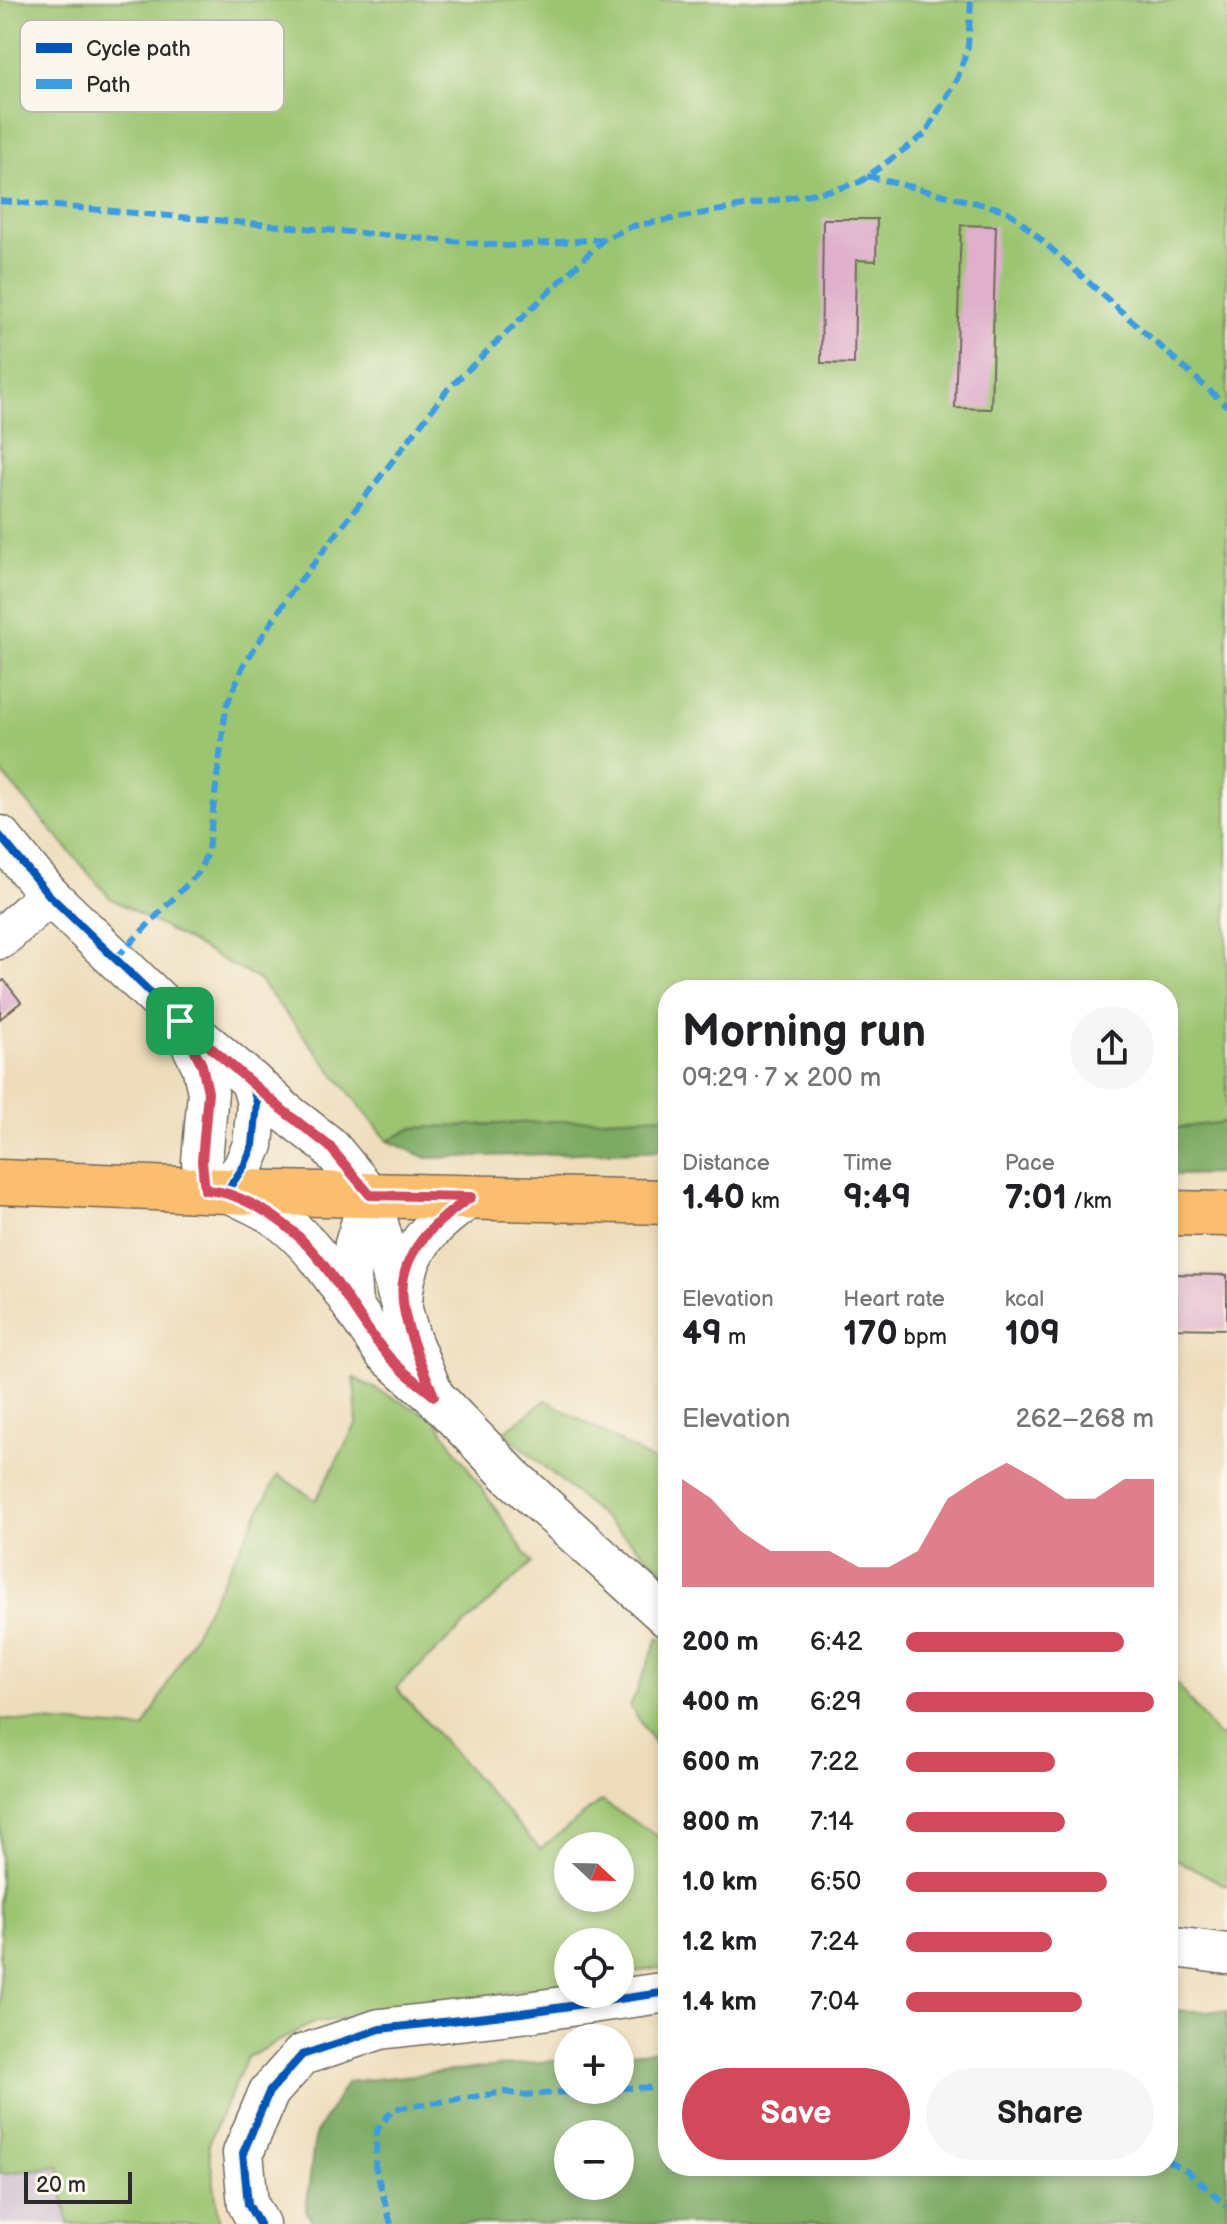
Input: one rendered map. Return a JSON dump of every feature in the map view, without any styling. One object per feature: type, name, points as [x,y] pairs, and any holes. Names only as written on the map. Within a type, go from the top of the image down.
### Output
[{"type":"main road","points":[[0,1182],[658,1202]]},
{"type":"main road","points":[[1178,1213],[1227,1214]]},
{"type":"street","points":[[0,836],[49,895],[180,1021],[329,1146],[370,1195],[410,1338],[434,1396]]},
{"type":"street","points":[[0,939],[49,895]]},
{"type":"street","points":[[180,1021],[202,1065],[208,1092],[202,1161],[216,1190],[276,1217],[299,1236],[327,1266],[384,1352],[434,1396],[511,1476],[658,1609]]},
{"type":"street","points":[[216,1190],[244,1166],[253,1145],[257,1103],[251,1081]]},
{"type":"street","points":[[352,1305],[351,1265],[370,1195]]},
{"type":"street","points":[[401,1307],[407,1264],[420,1242],[441,1218],[471,1197]]},
{"type":"street","points":[[1178,1924],[1217,1953]]},
{"type":"street","points":[[1178,1947],[1217,1953]]},
{"type":"street","points":[[259,2224],[248,2204],[243,2153],[269,2092],[302,2055],[380,2029],[658,1993]]},
{"type":"shaded area","points":[[59,2165],[68,2224],[0,2224],[0,2176]]},
{"type":"green space","points":[[0,0],[1227,0],[1227,1122],[1178,1128],[1178,980],[658,980],[658,1116],[413,1128],[388,1141],[259,980],[110,898],[0,771]]},
{"type":"green space","points":[[658,1116],[658,1150],[427,1158],[388,1141],[413,1128]]},
{"type":"green space","points":[[1227,1122],[1227,1174],[1178,1175],[1178,1128]]},
{"type":"green space","points":[[354,1378],[435,1419],[532,1563],[396,1688],[540,1849],[554,1838],[554,1912],[634,1912],[634,1832],[562,1832],[601,1801],[658,1836],[658,1968],[634,1972],[634,1928],[554,1928],[554,1985],[313,2023],[247,2058],[208,2144],[220,2224],[68,2224],[59,2166],[0,2174],[0,1719],[144,1729],[278,1475],[316,1500],[357,1423]]},
{"type":"green space","points":[[546,1400],[658,1463],[658,1564],[504,1432]]},
{"type":"green space","points":[[658,1638],[658,1748],[630,1707]]},
{"type":"green space","points":[[1178,1686],[1217,1735],[1227,1738],[1227,1886],[1178,1860]]},
{"type":"green space","points":[[1178,2010],[1227,2012],[1227,2224],[314,2224],[306,2210],[315,2135],[347,2082],[554,2060],[554,2104],[634,2104],[634,2053],[658,2050],[658,2176],[1178,2176]]},
{"type":"building","points":[[823,219],[877,219],[876,261],[856,260],[854,364],[821,363]]},
{"type":"building","points":[[961,225],[996,226],[991,409],[955,408]]},
{"type":"building","points":[[4,980],[21,1002],[0,1019],[0,983]]},
{"type":"building","points":[[1178,1274],[1227,1275],[1227,1329],[1178,1328]]},
{"type":"marked path","points":[[116,958],[199,872],[208,850],[226,707],[243,666],[290,594],[448,389],[604,239],[633,226],[837,189],[860,182],[925,134],[958,77],[968,46],[971,0]]},
{"type":"marked path","points":[[867,176],[1005,210],[1227,406]]},
{"type":"marked path","points":[[0,201],[507,246],[604,239]]},
{"type":"marked path","points":[[634,2088],[658,2087]]},
{"type":"marked path","points":[[391,2224],[375,2166],[377,2130],[393,2109],[505,2092],[522,2095],[554,2093]]},
{"type":"marked path","points":[[1178,2166],[1227,2206]]},
{"type":"cycle path","points":[[0,836],[49,895],[180,1021],[251,1081],[257,1103],[253,1145],[244,1166],[227,1191],[266,1210],[300,1237],[352,1305]]},
{"type":"cycle path","points":[[259,2224],[248,2204],[243,2153],[269,2092],[302,2055],[380,2029],[658,1993]]},
{"type":"route","points":[[180,1021],[329,1146],[370,1195],[471,1197],[441,1218],[420,1242],[407,1264],[402,1283],[401,1307],[434,1396],[384,1352],[327,1266],[299,1236],[276,1217],[227,1191],[205,1190],[202,1161],[208,1092],[202,1065],[180,1021]]}]
